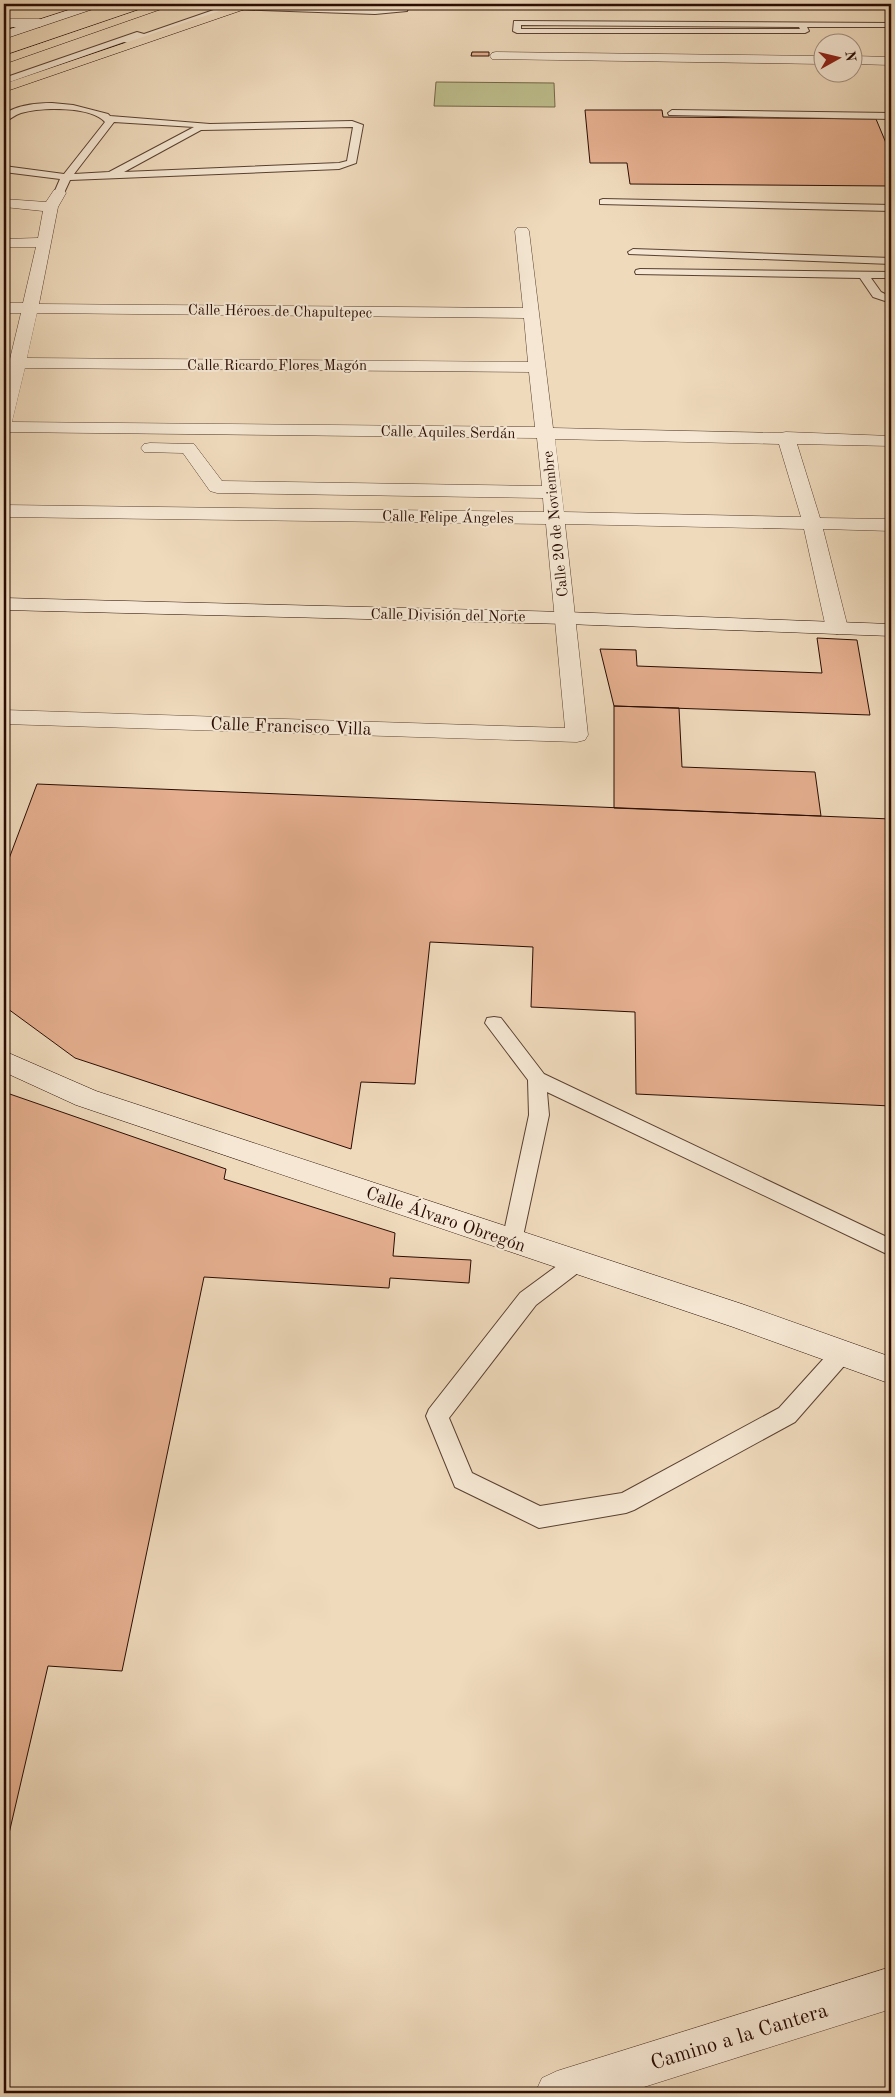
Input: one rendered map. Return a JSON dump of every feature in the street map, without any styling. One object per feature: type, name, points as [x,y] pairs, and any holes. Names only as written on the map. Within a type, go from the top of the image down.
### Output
[{"type":"highway","points":[[4,60],[166,4]]},
{"type":"highway","points":[[4,75],[213,4]]},
{"type":"highway","points":[[4,87],[233,5],[250,4]]},
{"type":"highway","points":[[4,45],[110,10]]},
{"type":"street","points":[[4,35],[98,4]]},
{"type":"street","points":[[4,22],[40,23]]},
{"type":"street","points":[[496,56],[812,60]]},
{"type":"street","points":[[862,60],[891,61]]},
{"type":"street","points":[[4,203],[55,200],[4,421]]},
{"type":"street","name":"Calle 20 de Noviembre","points":[[522,231],[566,618],[577,735]]},
{"type":"street","points":[[4,243],[45,242]]},
{"type":"street","name":"Calle Héroes de Chapultepec","points":[[4,308],[531,313]]},
{"type":"street","name":"Calle Ricardo Flores Magón","points":[[16,363],[537,367]]},
{"type":"street","name":"Calle Aquiles Serdán","points":[[4,428],[32,437],[545,433],[786,437],[891,441]]},
{"type":"street","points":[[786,437],[812,523],[837,628]]},
{"type":"street","points":[[129,447],[188,448],[218,487],[552,492]]},
{"type":"street","name":"Calle Felipe Ángeles","points":[[4,511],[555,518],[891,525]]},
{"type":"street","name":"Calle División del Norte","points":[[4,604],[566,618],[891,630]]},
{"type":"street","name":"Calle Francisco Villa","points":[[4,717],[577,735]]},
{"type":"street","name":"Calle Álvaro Obregón","points":[[4,1061],[86,1098],[843,1352],[891,1371]]},
{"type":"street","name":"Camino a la Cantera","points":[[557,2093],[891,1988]]},
{"type":"lane","points":[[293,11],[314,7],[317,4]]},
{"type":"lane","points":[[375,12],[384,4]]},
{"type":"lane","points":[[4,81],[233,5],[293,11],[375,12],[404,9],[406,4]]},
{"type":"lane","points":[[517,23],[517,31],[644,27],[805,31],[801,24],[891,25]]},
{"type":"lane","points":[[4,119],[8,114],[31,106],[53,105],[80,109],[106,116],[110,122],[66,177],[55,200]]},
{"type":"lane","points":[[672,113],[891,116]]},
{"type":"lane","points":[[4,169],[66,177],[339,166],[351,164],[358,125],[212,126],[107,119]]},
{"type":"lane","points":[[113,174],[200,128],[212,126]]},
{"type":"lane","points":[[603,202],[891,208]]},
{"type":"lane","points":[[633,252],[891,261]]},
{"type":"lane","points":[[640,272],[891,275]]},
{"type":"lane","points":[[864,275],[873,291],[879,297],[891,300]]},
{"type":"lane","points":[[494,1023],[537,1079],[891,1248]]},
{"type":"lane","points":[[512,1241],[539,1115],[537,1079]]},
{"type":"lane","points":[[576,1263],[528,1299],[437,1416],[463,1480],[539,1517],[626,1503],[787,1415],[843,1352]]},
{"type":"green space","points":[[436,82],[554,83],[555,107],[434,106]]},
{"type":"building","points":[[378,4],[365,9],[349,5],[339,8],[326,5]]},
{"type":"building","points":[[472,52],[489,52],[489,56],[471,56]]},
{"type":"building","points":[[585,110],[662,110],[663,117],[876,119],[891,155],[891,186],[630,184],[627,163],[590,163]]},
{"type":"building","points":[[817,638],[857,640],[870,715],[614,706],[600,649],[636,650],[637,666],[822,673]]},
{"type":"building","points":[[614,706],[679,708],[682,767],[815,772],[821,816],[614,808]]},
{"type":"building","points":[[37,784],[891,819],[891,1106],[636,1094],[635,1012],[531,1007],[533,947],[430,942],[415,1084],[361,1082],[351,1149],[75,1058],[4,1006],[4,872]]},
{"type":"building","points":[[4,1092],[226,1169],[224,1179],[395,1233],[393,1256],[471,1260],[469,1283],[390,1278],[389,1288],[204,1277],[122,1671],[48,1666],[4,1855]]}]
